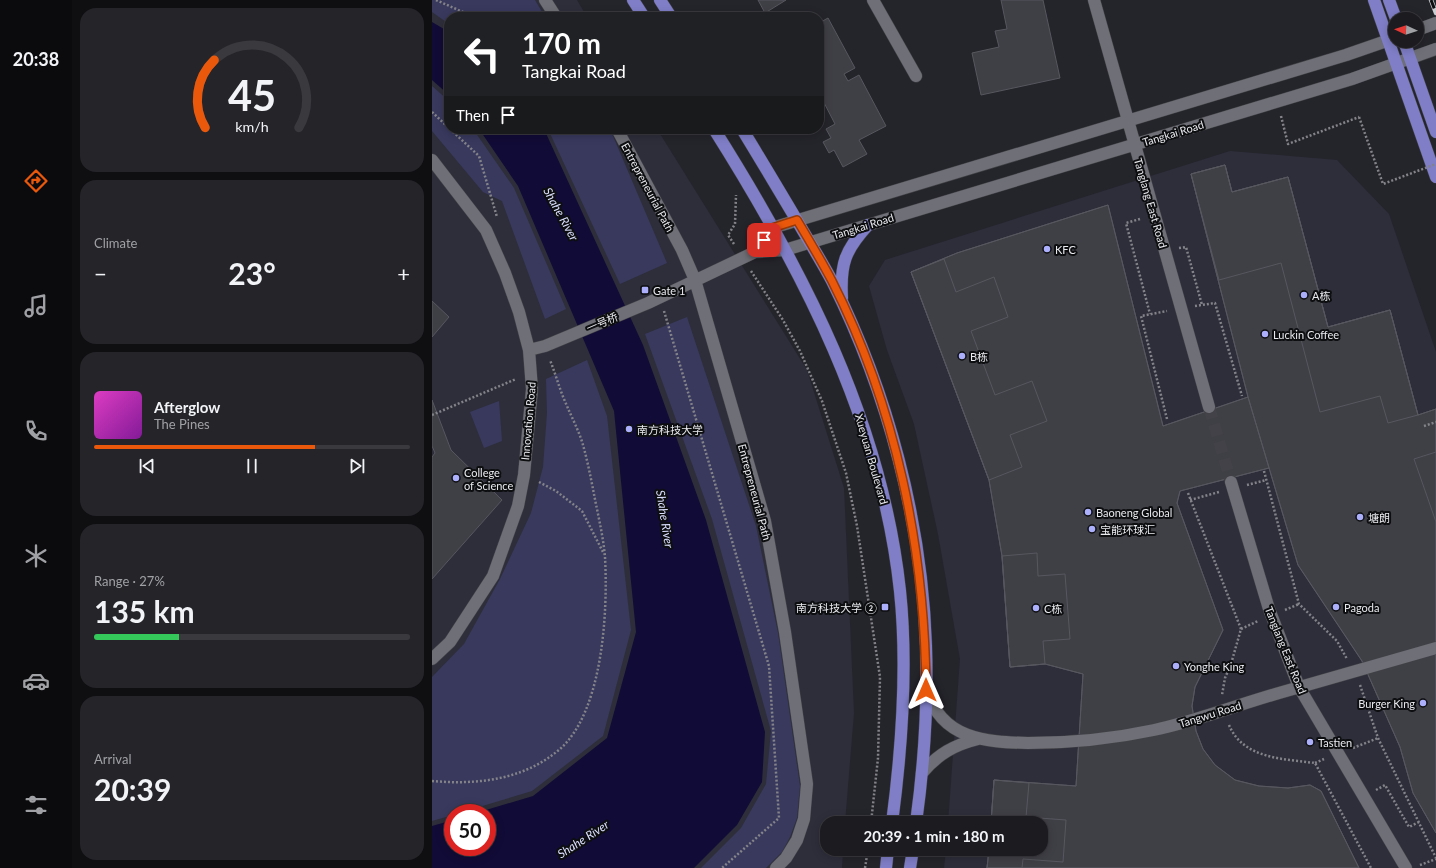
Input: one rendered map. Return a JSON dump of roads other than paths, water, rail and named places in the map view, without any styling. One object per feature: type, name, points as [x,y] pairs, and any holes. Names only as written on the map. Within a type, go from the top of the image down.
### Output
[{"type":"main road","points":[[633,0],[641,12]]},
{"type":"main road","points":[[660,0],[668,12]]},
{"type":"main road","points":[[1374,0],[1388,30]]},
{"type":"main road","points":[[1389,0],[1393,12]]},
{"type":"main road","points":[[1393,48],[1396,64],[1436,177]]},
{"type":"main road","points":[[1406,48],[1436,132]]},
{"type":"main road","name":"Xueyuan Boulevard","points":[[717,134],[746,181],[785,250],[822,321],[851,390],[878,472],[888,515],[900,593],[903,640],[902,715],[893,816]]},
{"type":"main road","name":"Xueyuan Boulevard","points":[[745,134],[797,220],[842,303],[882,404],[906,497],[916,545],[923,598],[926,646],[926,690],[922,773],[917,816]]},
{"type":"main road","points":[[842,303],[841,284],[844,262],[852,242],[868,225]]},
{"type":"main road","points":[[886,868],[887,856]]},
{"type":"main road","points":[[910,868],[912,856]]},
{"type":"street","points":[[545,0],[553,12]]},
{"type":"street","points":[[873,0],[916,76]]},
{"type":"street","name":"Tanglang East Road","points":[[1094,0],[1209,407]]},
{"type":"street","points":[[1424,27],[1436,23]]},
{"type":"street","points":[[755,252],[772,228],[1346,55],[1388,40]]},
{"type":"street","name":"Tangkai Road","points":[[755,252],[785,250],[810,243],[1276,102],[1396,64],[1436,49]]},
{"type":"street","name":"Entrepreneurial Path","points":[[620,134],[682,250],[695,280],[765,522],[785,632],[807,784],[804,818],[797,840],[786,858],[776,868]]},
{"type":"street","name":"Innovation Road","points":[[432,160],[486,230],[505,273],[519,312],[529,350],[532,373],[532,390],[524,475],[518,506],[493,576],[450,642],[432,658]]},
{"type":"street","name":"一号桥","points":[[529,350],[545,346],[660,298],[755,252]]},
{"type":"street","name":"Tanglang East Road","points":[[1231,482],[1269,609],[1299,687],[1412,867]]},
{"type":"street","name":"Tangwu Road","points":[[922,773],[932,760],[945,750],[963,743],[978,740],[1050,743],[1120,737],[1190,720],[1436,648]]},
{"type":"street","name":"Tangwu Road","points":[[926,690],[931,704],[938,716],[963,734],[978,740]]},
{"type":"water","points":[[432,22],[444,29],[444,91],[432,80]]},
{"type":"water","name":"Shahe River","points":[[482,134],[546,134],[643,345],[706,520],[765,732],[762,782],[737,825],[694,868],[432,868],[432,826],[444,823],[444,856],[496,856],[496,807],[533,796],[607,738],[636,632],[614,411],[518,186]]},
{"type":"tunnel","points":[[1209,407],[1231,482]]},
{"type":"railway","points":[[1431,0],[1436,13]]},
{"type":"place","name":"KFC","points":[[1047,249]]},
{"type":"place","name":"Gate 1","points":[[645,290]]},
{"type":"place","name":"A栋","points":[[1304,295]]},
{"type":"place","name":"Luckin Coffee","points":[[1265,334]]},
{"type":"place","name":"B栋","points":[[962,356]]},
{"type":"place","name":"南方科技大学","points":[[629,429]]},
{"type":"place","name":"College of Science","points":[[456,478]]},
{"type":"place","name":"Baoneng Global","points":[[1088,512]]},
{"type":"place","name":"塘朗","points":[[1360,517]]},
{"type":"place","name":"宝能环球汇","points":[[1092,529]]},
{"type":"place","name":"南方科技大学 ②","points":[[885,607]]},
{"type":"place","name":"Pagoda","points":[[1336,607]]},
{"type":"place","name":"C栋","points":[[1036,608]]},
{"type":"place","name":"Yonghe King","points":[[1176,666]]},
{"type":"place","name":"Burger King","points":[[1423,703]]},
{"type":"place","name":"Tastien","points":[[1310,742]]}]
